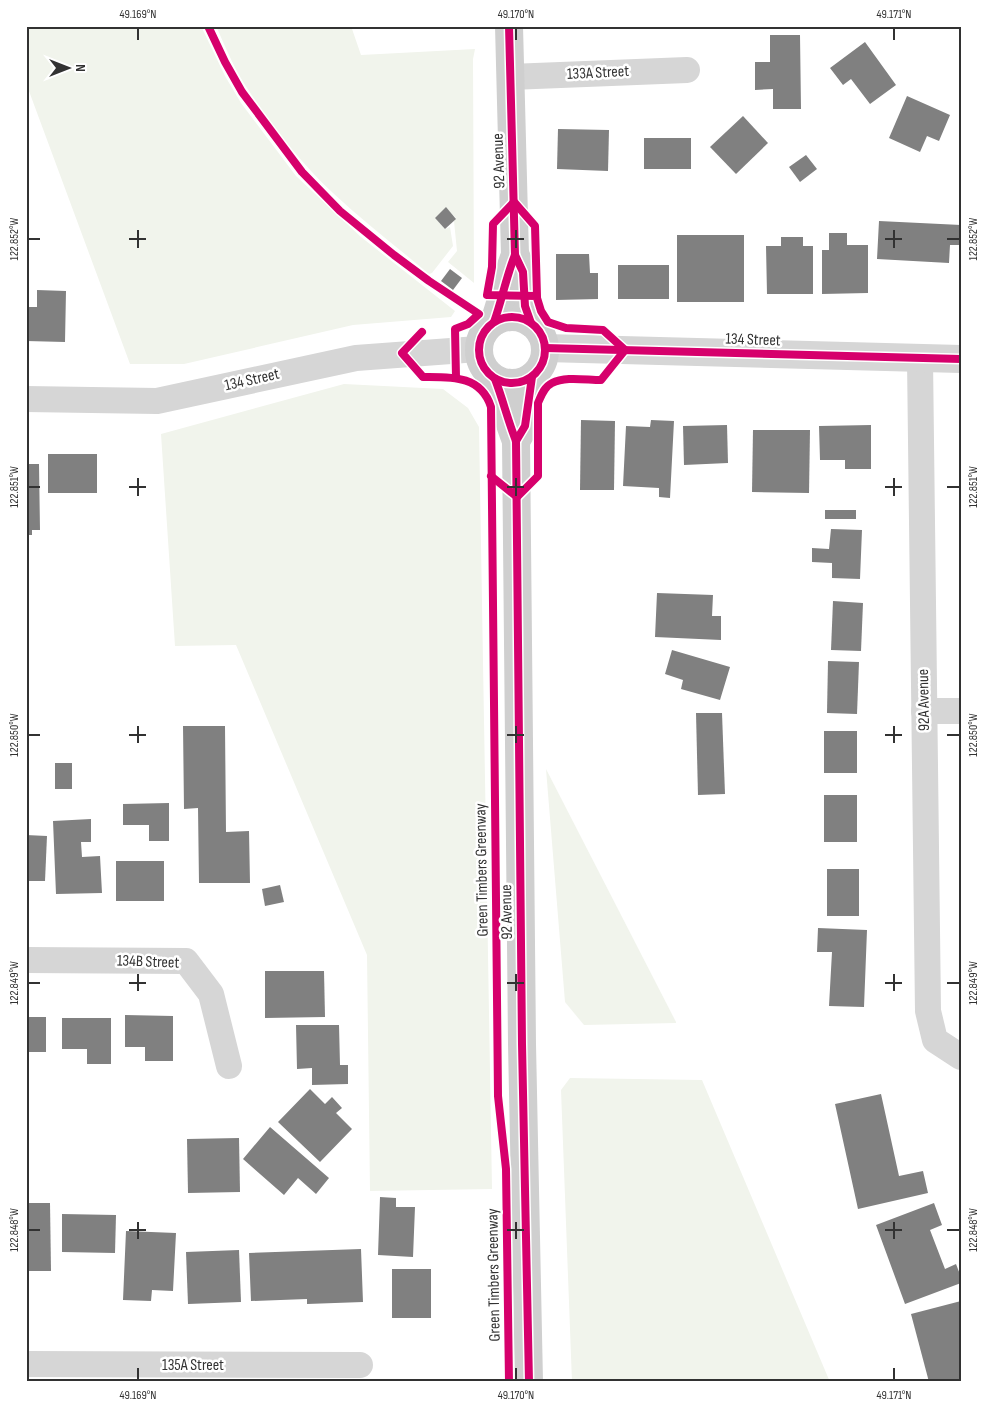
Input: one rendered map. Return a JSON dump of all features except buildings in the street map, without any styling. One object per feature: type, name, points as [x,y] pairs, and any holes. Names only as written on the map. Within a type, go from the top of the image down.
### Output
[{"type":"main road","name":"92 Avenue","points":[[494,322],[504,295],[508,271],[515,255],[510,26]]},
{"type":"main road","points":[[515,255],[523,272],[526,306],[531,323]]},
{"type":"main road","points":[[511,317],[524,319],[531,323],[542,336],[545,348],[544,361],[536,373],[526,381],[512,384],[499,382],[487,374],[480,362],[478,349],[481,336],[488,326],[499,319],[511,317]]},
{"type":"main road","points":[[516,441],[525,426],[532,377]]},
{"type":"main road","points":[[495,379],[516,441]]},
{"type":"main road","name":"92 Avenue","points":[[516,441],[529,1382]]},
{"type":"street","name":"133A Street","points":[[510,78],[686,70]]},
{"type":"street","name":"134 Street","points":[[545,348],[961,360]]},
{"type":"street","name":"134 Street","points":[[26,399],[157,401],[356,358],[478,349]]},
{"type":"street","name":"92A Avenue","points":[[920,359],[928,1011],[935,1040],[961,1057]]},
{"type":"street","points":[[924,711],[961,711]]},
{"type":"street","name":"134B Street","points":[[26,960],[186,961],[211,994],[230,1066]]},
{"type":"street","name":"135A Street","points":[[26,1364],[360,1365]]},
{"type":"shaded area","points":[[26,26],[201,26],[225,76],[241,103],[296,176],[361,237],[455,311],[451,317],[353,325],[184,364],[130,364],[26,83]]},
{"type":"shaded area","points":[[216,26],[351,26],[361,55],[475,49],[473,59],[474,283],[448,262],[457,251],[454,221],[456,218],[446,208],[435,218],[445,229],[450,227],[453,246],[432,273],[429,274],[333,193],[288,144],[249,91],[235,67]]},
{"type":"shaded area","points":[[344,384],[443,389],[468,408],[479,427],[492,1189],[370,1191],[367,955],[236,645],[175,646],[161,434]]},
{"type":"shaded area","points":[[546,769],[676,1023],[584,1025],[565,1002]]},
{"type":"shaded area","points":[[570,1078],[702,1080],[830,1382],[572,1382],[561,1090]]},
{"type":"cycle path","points":[[208,26],[242,92],[302,172],[340,211],[394,255],[479,314],[468,324],[455,329],[456,377]]},
{"type":"cycle path","points":[[494,322],[515,255],[509,26]]},
{"type":"cycle path","points":[[491,476],[517,497],[538,476],[538,403],[545,389],[552,383],[563,380],[601,380],[625,350],[603,330],[566,328],[548,322],[541,311],[537,298],[537,296],[535,226],[514,202],[493,224],[492,267],[487,295],[537,296]]},
{"type":"cycle path","points":[[515,255],[523,272],[525,306],[531,323]]},
{"type":"cycle path","points":[[505,317],[519,317],[531,322],[540,331],[545,343],[545,350],[543,363],[536,374],[519,383],[505,383],[493,378],[484,369],[479,357],[479,343],[484,331],[493,322],[505,317]]},
{"type":"cycle path","name":"Green Timbers Greenway","points":[[422,332],[402,353],[423,377],[454,378],[472,383],[480,389],[491,407],[498,1096],[506,1169],[509,1382]]},
{"type":"cycle path","points":[[545,348],[961,359]]},
{"type":"cycle path","points":[[516,441],[525,426],[532,377]]},
{"type":"cycle path","points":[[495,379],[516,441],[522,1044],[529,1382]]}]
